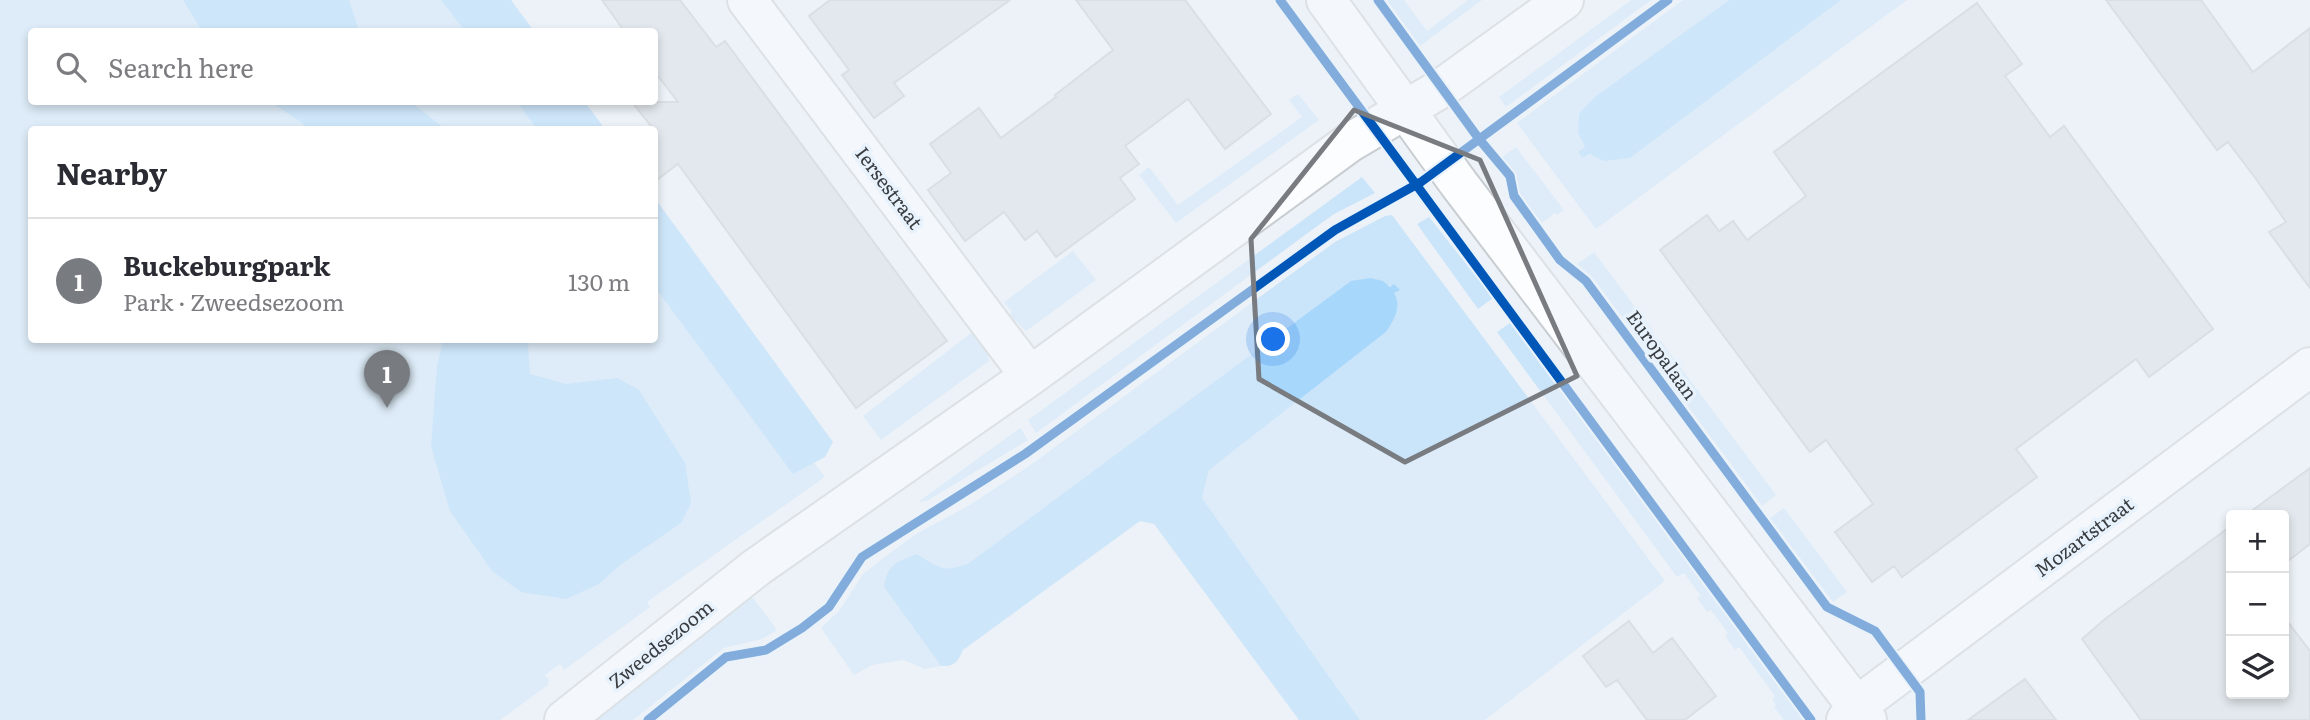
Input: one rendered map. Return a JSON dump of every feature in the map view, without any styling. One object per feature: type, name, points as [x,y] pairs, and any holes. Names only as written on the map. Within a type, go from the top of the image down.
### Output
[{"type":"street","name":"Iersestraat","points":[[747,0],[1030,376]]},
{"type":"street","points":[[1326,0],[1404,110],[1857,715]]},
{"type":"street","points":[[1030,376],[1349,143],[1442,88],[1564,0]]},
{"type":"street","name":"Mozartstraat","points":[[1857,715],[2310,367]]},
{"type":"street","name":"Zweedsezoom","points":[[564,720],[757,567],[1030,376]]},
{"type":"highlighted area","points":[[1354,110],[1480,160],[1577,376],[1405,462],[1259,379],[1251,239]]},
{"type":"shaded area","points":[[0,0],[467,0],[488,28],[28,28],[28,105],[545,105],[562,126],[28,126],[28,343],[658,343],[658,254],[825,477],[647,602],[650,607],[564,670],[560,664],[545,675],[549,680],[548,685],[500,720],[0,720]]},
{"type":"shaded area","points":[[1387,0],[1404,0],[1427,31],[1468,0],[1482,0],[1420,46]]},
{"type":"shaded area","points":[[1631,0],[1651,0],[1506,107],[1499,97]]},
{"type":"shaded area","points":[[1683,0],[1729,0],[1596,96],[1580,114],[1578,133],[1585,147],[1578,153],[1582,158],[1590,154],[1630,158],[1841,0],[1907,0],[1596,229],[1517,123]]},
{"type":"shaded area","points":[[1298,94],[1319,120],[1176,223],[1139,175],[1149,167],[1178,205],[1302,117],[1289,100]]},
{"type":"shaded area","points":[[1516,147],[1564,210],[1542,223],[1519,193],[1514,173],[1502,157]]},
{"type":"shaded area","points":[[1362,177],[1375,193],[1334,214],[1036,433],[1028,420]]},
{"type":"shaded area","points":[[1392,215],[1665,581],[1485,720],[1360,720],[1202,498],[1209,470],[1386,332],[1394,293],[1399,290],[1370,278],[1351,282],[969,563],[942,568],[917,554],[884,587],[941,666],[925,669],[903,660],[872,665],[854,675],[821,628],[839,611],[863,574],[916,534],[968,506],[1029,466],[1335,242]]},
{"type":"shaded area","points":[[1429,217],[1493,298],[1478,309],[1417,224]]},
{"type":"shaded area","points":[[1073,251],[1096,280],[1026,331],[1009,315],[1012,312],[1004,302]]},
{"type":"shaded area","points":[[1594,252],[1653,331],[1640,341],[1593,278],[1577,264]]},
{"type":"shaded area","points":[[1510,323],[1803,720],[1784,720],[1774,707],[1776,705],[1772,699],[1775,696],[1739,647],[1735,650],[1725,636],[1728,633],[1711,610],[1707,612],[1697,598],[1701,596],[1684,573],[1677,577],[1497,332]]},
{"type":"shaded area","points":[[975,330],[986,344],[989,361],[881,440],[863,416]]},
{"type":"shaded area","points":[[1660,340],[1776,495],[1762,506],[1647,351]]},
{"type":"shaded area","points":[[1020,428],[1028,440],[927,501],[918,502]]},
{"type":"shaded area","points":[[1784,508],[1847,592],[1833,602],[1770,518]]},
{"type":"shaded area","points":[[745,595],[754,599],[777,630],[762,639],[724,648],[633,720],[592,720]]},
{"type":"water","points":[[183,0],[349,0],[358,28],[200,28]]},
{"type":"water","points":[[441,0],[511,0],[532,28],[463,28]]},
{"type":"water","points":[[1729,0],[1841,0],[1630,158],[1604,161],[1590,154],[1582,158],[1578,152],[1585,147],[1578,133],[1579,114],[1596,96]]},
{"type":"water","points":[[275,105],[415,105],[441,126],[304,126]]},
{"type":"water","points":[[519,105],[587,105],[603,126],[535,126]]},
{"type":"water","points":[[658,202],[833,442],[825,457],[793,474],[658,291]]},
{"type":"water","points":[[1370,278],[1383,281],[1390,287],[1394,284],[1400,290],[1394,293],[1397,308],[1386,332],[1209,470],[1202,498],[1360,720],[1299,720],[1154,524],[1140,521],[963,650],[955,663],[941,666],[884,587],[885,579],[894,565],[917,554],[942,568],[969,563],[1351,281]]},
{"type":"water","points":[[442,343],[530,343],[530,374],[566,384],[617,378],[639,390],[685,463],[691,503],[681,523],[620,565],[599,584],[566,599],[521,592],[492,571],[450,511],[431,446],[437,367]]},
{"type":"building","points":[[602,0],[680,0],[716,47],[725,41],[947,341],[856,408],[678,164],[658,179],[658,126],[651,126],[634,105],[678,102],[658,76],[658,28],[622,28]]},
{"type":"building","points":[[830,0],[1010,0],[894,83],[904,96],[874,118],[842,75],[849,70],[809,16]]},
{"type":"building","points":[[1076,0],[1185,0],[1271,114],[1225,149],[1188,99],[1125,146],[1139,164],[1120,178],[1135,199],[1056,257],[1037,231],[1025,240],[1004,212],[965,241],[928,190],[951,173],[930,144],[979,108],[1001,138],[1113,50]]},
{"type":"building","points":[[2106,0],[2201,0],[2253,72],[2310,28],[2310,288],[2269,232],[2286,222],[2256,179],[2228,142],[2217,150]]},
{"type":"building","points":[[1977,3],[2022,64],[2005,76],[2050,137],[2064,126],[2213,329],[2149,377],[2136,359],[2016,449],[2037,477],[1902,577],[1894,566],[1872,582],[1835,532],[1873,504],[1826,440],[1810,452],[1660,250],[1707,215],[1719,231],[1733,221],[1747,240],[1806,196],[1774,152]]},
{"type":"building","points":[[2310,468],[2310,544],[2289,560],[2289,510],[2253,510]]},
{"type":"building","points":[[2226,530],[2226,699],[2289,699],[2289,624],[2310,651],[2310,720],[2141,720],[2082,639]]},
{"type":"building","points":[[1629,621],[1653,653],[1672,638],[1716,696],[1685,720],[1647,720],[1617,680],[1606,687],[1583,656]]},
{"type":"building","points":[[2025,679],[2056,720],[1968,720]]},
{"type":"cycle path","points":[[1280,0],[1811,720]]},
{"type":"cycle path","name":"Europalaan","points":[[1378,0],[1479,139],[1510,176],[1514,196],[1560,260],[1586,281],[1827,607],[1875,631],[1920,692],[1921,720]]},
{"type":"cycle path","points":[[648,720],[726,657],[766,650],[802,628],[829,607],[862,557],[1025,454],[1335,230],[1421,182],[1668,0]]},
{"type":"place","name":"Buckeburgpark","points":[[387,408]]}]
